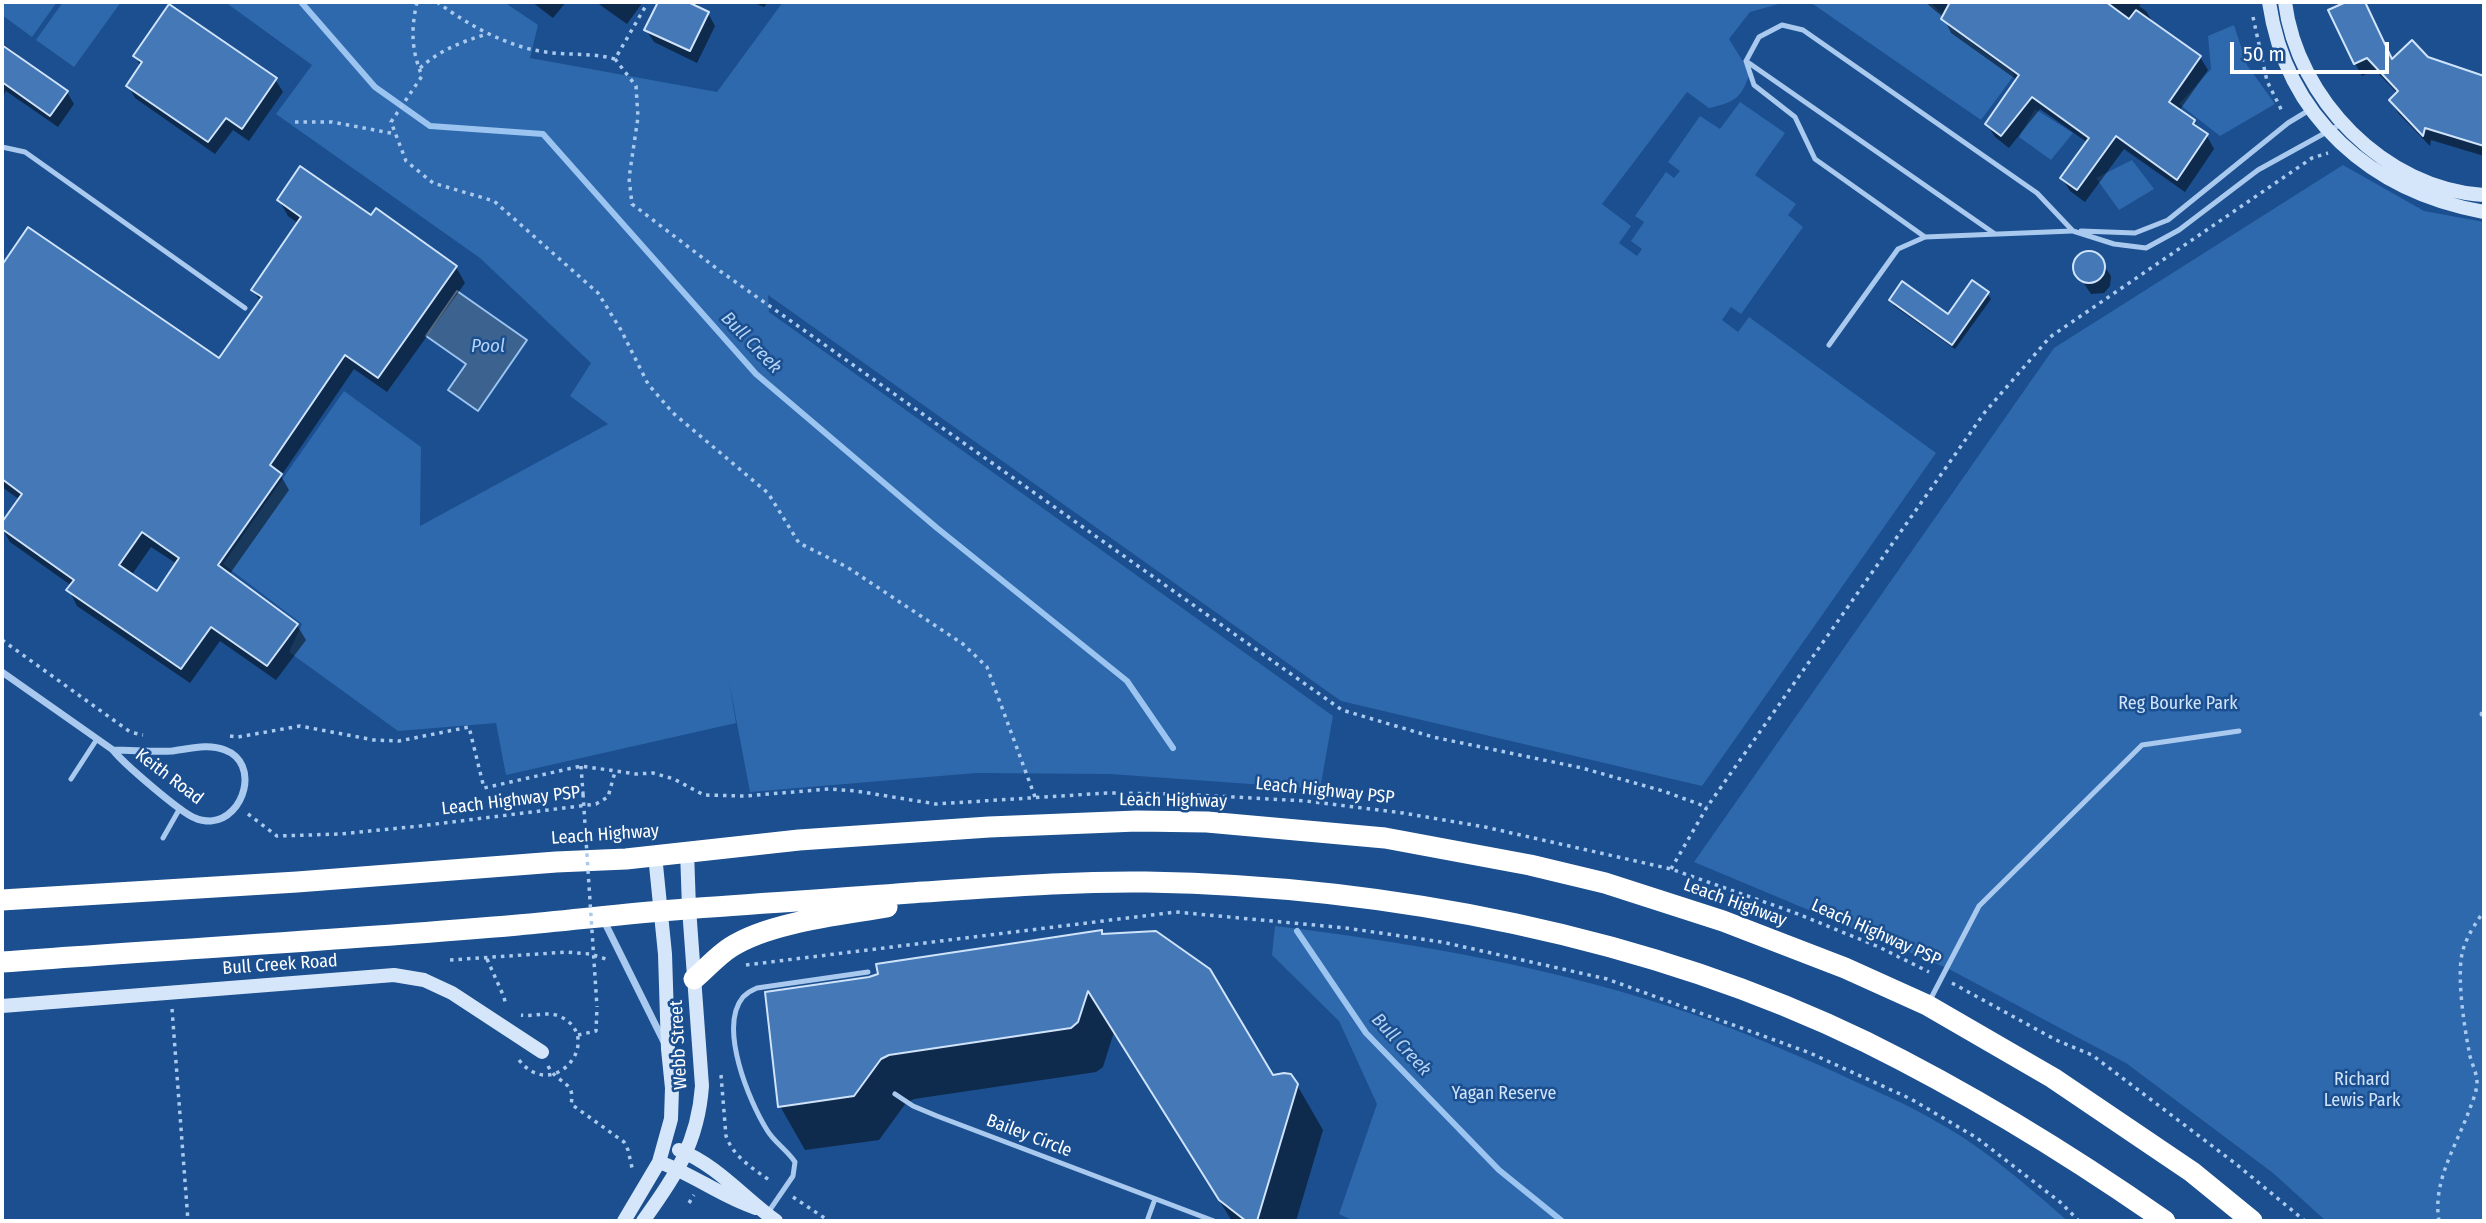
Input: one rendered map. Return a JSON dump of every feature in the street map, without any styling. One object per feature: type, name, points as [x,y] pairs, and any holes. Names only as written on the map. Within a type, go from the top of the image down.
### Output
[{"type":"highway","name":"Leach Highway","points":[[2,900],[626,859],[799,840],[989,827],[1137,821],[1207,822],[1385,838],[1530,865],[1605,883],[1723,921],[1845,968],[1927,1005],[2065,1085],[2192,1172],[2252,1221]]},
{"type":"highway","points":[[2,962],[518,925],[689,908],[986,888],[1141,882],[1237,886],[1373,898],[1547,932],[1696,973],[1860,1040],[1935,1078],[2012,1121],[2165,1221]]},
{"type":"highway","points":[[694,979],[730,947],[757,934],[986,888]]},
{"type":"street","points":[[2269,2],[2283,57],[2311,109],[2344,148],[2373,170],[2425,198],[2484,212]]},
{"type":"street","points":[[2285,2],[2297,48],[2311,78],[2354,136],[2378,155],[2407,172],[2437,185],[2484,195]]},
{"type":"street","name":"Keith Road","points":[[2,672],[113,750],[123,763],[195,818],[212,821],[223,816],[237,806],[246,783],[244,769],[238,759],[227,750],[207,747],[172,751],[113,750]]},
{"type":"street","name":"Webb Street","points":[[643,1221],[679,1169],[696,1131],[700,1110],[702,1086],[687,851]]},
{"type":"street","name":"Webb Street","points":[[624,1221],[659,1162],[666,1145],[671,1119],[672,1088],[665,954],[656,855]]},
{"type":"street","name":"Webb Street","points":[[601,916],[668,1049]]},
{"type":"street","name":"Bull Creek Road","points":[[2,1006],[394,975],[424,980],[452,993],[541,1052]]},
{"type":"street","points":[[666,1145],[687,1153],[743,1192],[767,1215]]},
{"type":"street","points":[[659,1162],[679,1169],[737,1202],[767,1215]]},
{"type":"lane","points":[[1925,237],[1815,159],[1795,117],[1754,85],[1746,61],[1759,37],[1782,25],[1802,30],[2037,193],[2073,231],[2114,244],[2146,248],[2179,230],[2258,170],[2343,123]]},
{"type":"lane","points":[[1746,61],[1996,234]]},
{"type":"lane","points":[[1829,345],[1898,249],[1925,237],[2073,231],[2135,233],[2168,220],[2288,123],[2325,100]]},
{"type":"lane","points":[[2,147],[25,152],[245,308]]},
{"type":"lane","points":[[1927,1005],[1979,906],[2142,745],[2239,731]]},
{"type":"lane","points":[[71,779],[97,739]]},
{"type":"lane","points":[[163,838],[180,808]]},
{"type":"lane","points":[[767,1215],[793,1175],[795,1162],[766,1129],[746,1090],[741,1076],[733,1023],[736,1008],[744,995],[757,988],[868,972]]},
{"type":"lane","name":"Bailey Circle","points":[[895,1094],[913,1106],[937,1116],[1214,1221]]},
{"type":"lane","points":[[1147,1221],[1155,1199]]},
{"type":"path","points":[[417,2],[411,26],[415,59],[422,76],[391,122],[406,161],[433,183],[494,201],[598,293],[621,330],[648,384],[673,413],[768,493],[799,542],[847,567],[963,644],[987,667],[1035,797]]},
{"type":"path","points":[[437,2],[465,22],[510,43],[541,51],[595,54],[615,59],[636,86],[638,117],[629,178],[632,204],[720,271],[1342,710],[1433,737],[1582,768],[1663,791],[1707,807]]},
{"type":"path","points":[[615,59],[648,2]]},
{"type":"path","points":[[2252,12],[2267,81],[2288,123]]},
{"type":"path","points":[[419,68],[450,46],[489,33]]},
{"type":"path","points":[[295,122],[332,122],[396,134]]},
{"type":"path","points":[[2301,144],[2312,158]]},
{"type":"path","points":[[1671,869],[1707,807],[1985,412],[2050,337],[2312,158],[2344,148]]},
{"type":"path","points":[[2,640],[134,733],[146,736]]},
{"type":"path","points":[[226,735],[238,737],[300,726],[374,740],[399,741],[469,727],[484,788],[581,766],[615,772]]},
{"type":"path","points":[[127,750],[134,733]]},
{"type":"path","points":[[577,1035],[596,1031],[597,1007],[581,766]]},
{"type":"path","name":"Leach Highway PSP","points":[[237,806],[277,836],[340,834],[596,804],[608,797],[615,772],[653,773],[674,779],[704,795],[745,796],[829,789],[936,804],[1107,793],[1179,793],[1306,801],[1485,827],[1671,869],[1793,912],[1878,947],[1943,978],[2056,1040],[2092,1055],[2236,1164],[2305,1221]]},
{"type":"path","points":[[2439,1221],[2437,1202],[2441,1181],[2446,1163],[2469,1113],[2477,1083],[2469,1053],[2460,972],[2462,952],[2484,911]]},
{"type":"path","points":[[738,968],[758,963],[1176,912],[1346,928],[1442,942],[1607,979],[1810,1053],[1910,1099],[1977,1138],[2060,1202],[2079,1221]]},
{"type":"path","points":[[450,960],[567,952],[590,954],[607,960]]},
{"type":"path","points":[[487,959],[509,1010]]},
{"type":"path","points":[[171,992],[188,1221]]},
{"type":"path","points":[[514,1013],[532,1016],[552,1014],[562,1017],[577,1035],[577,1049],[573,1060],[561,1072],[541,1074],[529,1070],[516,1052]]},
{"type":"path","points":[[541,1052],[552,1074],[572,1090],[574,1096],[571,1104],[624,1142],[634,1174]]},
{"type":"path","points":[[720,1069],[729,1146],[723,1150]]},
{"type":"green space","points":[[2,2],[57,2],[32,37],[2,15]]},
{"type":"green space","points":[[63,2],[121,2],[74,67],[36,40]]},
{"type":"green space","points":[[225,2],[504,2],[538,25],[530,58],[717,92],[783,2],[1786,2],[1750,12],[1729,39],[1750,73],[1736,98],[1726,104],[1709,108],[1687,92],[1602,204],[1631,226],[1619,243],[1637,256],[1642,249],[1631,241],[1644,222],[1635,216],[1666,172],[1674,178],[1680,171],[1668,162],[1700,116],[1720,129],[1740,102],[1785,133],[1755,175],[1796,204],[1788,215],[1803,227],[1741,314],[1731,307],[1722,320],[1738,332],[1749,317],[1936,453],[1702,786],[1341,701],[768,295],[769,312],[1333,716],[1320,789],[1110,774],[976,773],[750,792],[729,681],[736,723],[506,775],[496,723],[398,731],[289,652],[302,624],[223,564],[344,391],[421,447],[420,526],[608,424],[570,396],[591,363],[480,258],[276,114],[312,65]]},
{"type":"green space","points":[[1810,2],[1930,2],[1973,44],[2015,74],[1981,120]]},
{"type":"green space","points":[[2234,25],[2247,65],[2275,104],[2220,136],[2179,104],[2211,69],[2208,36]]},
{"type":"green space","points":[[2035,109],[2073,133],[2051,160],[2019,137]]},
{"type":"green space","points":[[2132,160],[2154,189],[2119,210],[2096,178]]},
{"type":"green space","name":"Reg Bourke Park","points":[[2343,165],[2424,211],[2484,222],[2484,1221],[2326,1221],[2273,1173],[2126,1063],[1947,968],[1694,862],[2054,348]]},
{"type":"green space","name":"Yagan Reserve","points":[[1275,926],[1381,940],[1487,959],[1644,998],[1713,1022],[1819,1065],[1925,1115],[1989,1156],[2068,1221],[1354,1221],[1339,1214],[1377,1104],[1339,1021],[1272,955]]},
{"type":"water","name":"Pool","points":[[457,291],[527,340],[478,411],[448,390],[466,364],[426,336]]},
{"type":"building","points":[[658,2],[688,2],[709,12],[690,51],[644,30]]},
{"type":"building","points":[[1950,2],[2106,2],[2129,19],[2136,10],[2201,56],[2169,102],[2195,120],[2193,124],[2208,134],[2177,180],[2116,136],[2077,190],[2060,178],[2089,138],[2032,97],[2001,136],[1985,124],[2019,75],[1941,19]]},
{"type":"building","points":[[2346,2],[2365,2],[2392,59],[2412,40],[2428,57],[2484,76],[2484,146],[2425,128],[2423,136],[2389,100],[2398,91],[2367,58],[2354,64],[2328,10]]},
{"type":"building","points":[[169,4],[277,78],[242,129],[226,118],[208,142],[126,86],[142,62],[133,56]]},
{"type":"building","points":[[2,45],[68,91],[50,116],[2,82]]},
{"type":"building","points":[[300,166],[371,215],[376,208],[457,266],[378,378],[345,355],[270,465],[282,474],[218,565],[298,624],[267,666],[211,627],[181,669],[66,590],[74,580],[2,529],[2,522],[22,494],[2,479],[2,265],[28,227],[219,358],[262,297],[251,290],[301,217],[277,200]],"holes":[[[142,532],[179,558],[157,591],[119,565]]]},
{"type":"building","points":[[2089,251],[2100,256],[2105,267],[2100,278],[2089,283],[2078,278],[2073,267],[2078,256]]},
{"type":"building","points":[[1972,280],[1989,292],[1952,345],[1889,300],[1902,281],[1948,314]]},
{"type":"building","points":[[1102,930],[1102,934],[1156,931],[1210,969],[1273,1075],[1291,1074],[1298,1084],[1257,1221],[1246,1221],[1219,1200],[1088,991],[1078,1022],[1071,1028],[889,1055],[881,1059],[854,1096],[778,1107],[765,992],[869,977],[878,974],[876,964]]},
{"type":"waterway","name":"Bull Creek","points":[[301,2],[375,87],[430,126],[543,134],[756,374],[937,528],[1127,681],[1173,748]]},
{"type":"waterway","name":"Bull Creek","points":[[1297,931],[1366,1033],[1499,1170],[1562,1221]]},
{"type":"park label","name":"Richard Lewis Park","points":[[2362,1090]]}]
